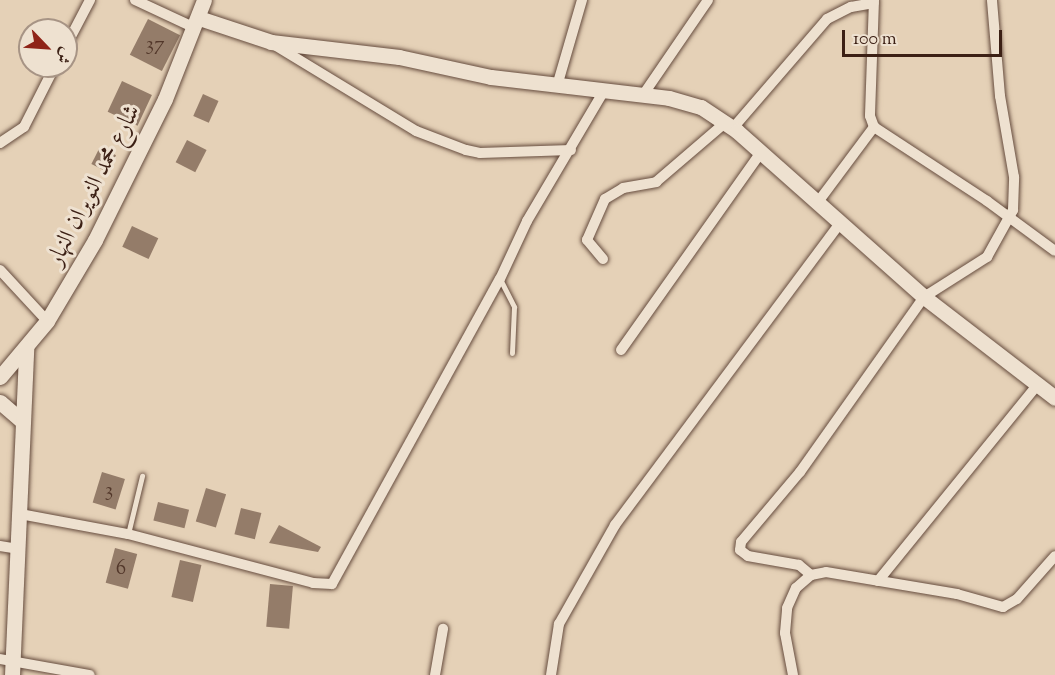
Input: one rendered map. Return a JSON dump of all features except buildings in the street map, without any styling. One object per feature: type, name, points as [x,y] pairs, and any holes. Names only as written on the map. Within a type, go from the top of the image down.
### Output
[{"type":"street","points":[[78,23],[90,0]]},
{"type":"street","points":[[135,0],[197,23],[271,42],[399,57],[557,86],[686,102],[730,125],[924,297],[1055,398]]},
{"type":"street","name":"شارع محمد النويران النهار","points":[[0,377],[47,321],[130,173],[197,23],[204,0]]},
{"type":"street","points":[[557,86],[582,0]]},
{"type":"street","points":[[643,95],[708,0]]},
{"type":"street","points":[[812,575],[799,565],[748,556],[740,550],[741,542],[800,472],[924,297],[987,257],[1011,217],[1014,177],[1000,96],[992,0]]},
{"type":"street","points":[[603,259],[587,240],[605,199],[623,188],[656,182],[730,125],[828,19],[851,6],[874,2],[870,116],[874,127],[1011,217],[1055,251]]},
{"type":"street","points":[[271,42],[416,131],[466,150],[480,153],[571,150]]},
{"type":"street","points":[[0,143],[24,127],[49,78]]},
{"type":"street","points":[[20,514],[128,534],[313,583],[332,584],[500,279],[527,221],[604,91]]},
{"type":"street","points":[[818,202],[874,127]]},
{"type":"street","points":[[621,350],[761,152]]},
{"type":"street","points":[[551,675],[559,624],[615,525],[841,222]]},
{"type":"street","points":[[0,270],[47,321]]},
{"type":"street","points":[[26,348],[20,514],[9,665],[90,675]]},
{"type":"street","points":[[878,581],[1038,384]]},
{"type":"street","points":[[0,402],[23,422]]},
{"type":"street","points":[[0,546],[18,549]]},
{"type":"street","points":[[793,675],[785,633],[787,608],[796,588],[812,575],[826,572],[957,594],[1003,607],[1017,599],[1055,556]]},
{"type":"street","points":[[435,675],[443,629]]},
{"type":"lane","points":[[500,279],[514,307],[512,354]]},
{"type":"lane","points":[[128,534],[142,476]]}]
